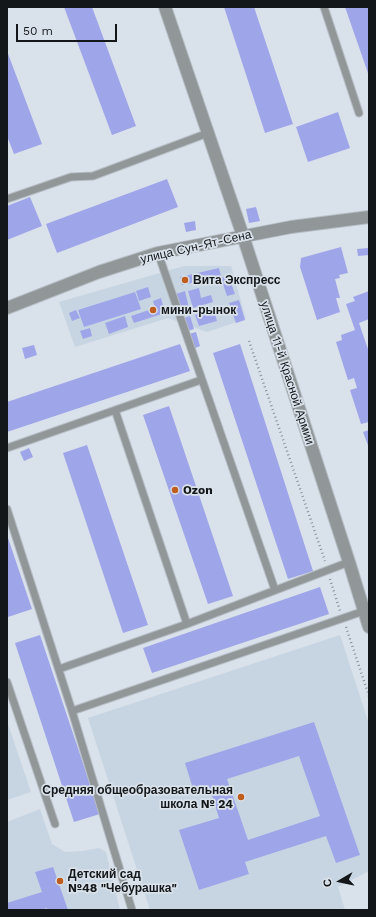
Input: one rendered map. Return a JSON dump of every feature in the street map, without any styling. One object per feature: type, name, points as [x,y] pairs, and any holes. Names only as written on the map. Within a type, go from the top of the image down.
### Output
[{"type":"street","name":"улица 11-й Красной Армии","points":[[165,7],[243,236],[369,626]]},
{"type":"street","name":"улица Сун-Ят-Сена","points":[[7,308],[99,272],[158,253],[291,227],[369,217]]},
{"type":"lane","points":[[324,7],[359,113]]},
{"type":"lane","points":[[7,199],[71,177],[93,176],[208,133]]},
{"type":"lane","points":[[158,253],[275,590]]},
{"type":"lane","points":[[7,448],[202,380]]},
{"type":"lane","points":[[115,410],[187,624]]},
{"type":"lane","points":[[7,509],[59,669],[132,910]]},
{"type":"lane","points":[[59,669],[187,624],[349,562]]},
{"type":"lane","points":[[72,711],[364,611]]},
{"type":"lane","points":[[7,682],[55,824]]},
{"type":"path","points":[[249,341],[328,570],[369,696]]},
{"type":"shaded area","name":"мини-рынок","points":[[184,266],[231,266],[246,319],[207,332],[168,318],[75,347],[59,302]]},
{"type":"shaded area","name":"Средняя общеобразовательная школа № 24","points":[[340,635],[369,724],[369,871],[338,887],[345,910],[150,910],[88,718]]},
{"type":"shaded area","points":[[7,721],[31,792],[7,800]]},
{"type":"shaded area","name":"Детский сад №48 \"Чебурашка\"","points":[[40,809],[52,844],[65,852],[99,848],[106,852],[120,910],[7,910],[7,822]]},
{"type":"building","points":[[64,7],[92,7],[136,126],[112,135]]},
{"type":"building","points":[[224,7],[254,7],[293,124],[265,133]]},
{"type":"building","points":[[345,7],[369,7],[369,76]]},
{"type":"building","points":[[7,51],[42,144],[14,154],[7,136]]},
{"type":"building","points":[[338,112],[350,148],[308,162],[296,127]]},
{"type":"building","points":[[167,179],[178,207],[57,253],[46,224]]},
{"type":"building","points":[[30,197],[42,226],[7,240],[7,206]]},
{"type":"building","points":[[256,207],[260,221],[249,223],[246,209]]},
{"type":"building","points":[[195,221],[196,230],[186,232],[184,223]]},
{"type":"building","points":[[341,247],[348,273],[339,275],[340,278],[335,279],[340,298],[336,298],[340,312],[317,320],[300,267],[301,258]]},
{"type":"building","points":[[369,248],[369,255],[358,256],[357,249]]},
{"type":"building","points":[[219,268],[221,276],[182,285],[180,277]]},
{"type":"building","points":[[228,275],[235,294],[227,296],[221,278]]},
{"type":"building","points":[[148,287],[151,297],[139,301],[136,291]]},
{"type":"building","points":[[199,288],[201,298],[211,295],[213,302],[193,308],[188,291]]},
{"type":"building","points":[[185,291],[189,308],[181,310],[176,294]]},
{"type":"building","points":[[369,291],[369,319],[359,323],[369,352],[369,422],[361,424],[350,390],[357,388],[354,378],[348,380],[336,342],[342,340],[341,335],[355,330],[346,304],[355,301],[353,297]]},
{"type":"building","points":[[135,292],[141,309],[84,327],[78,310]]},
{"type":"building","points":[[161,298],[165,313],[134,323],[131,316],[155,308],[153,301]]},
{"type":"building","points":[[239,300],[245,320],[236,323],[229,303]]},
{"type":"building","points":[[214,309],[217,321],[199,326],[195,315]]},
{"type":"building","points":[[76,310],[80,318],[72,321],[69,313]]},
{"type":"building","points":[[125,316],[128,327],[109,334],[105,323]]},
{"type":"building","points":[[190,316],[194,329],[188,331],[184,318]]},
{"type":"building","points":[[90,328],[92,336],[83,339],[80,331]]},
{"type":"building","points":[[196,332],[200,346],[193,349],[189,334]]},
{"type":"building","points":[[180,344],[190,371],[7,432],[7,402]]},
{"type":"building","points":[[240,344],[313,571],[288,579],[213,353]]},
{"type":"building","points":[[34,345],[37,355],[25,359],[22,348]]},
{"type":"building","points":[[169,406],[233,596],[208,604],[143,415]]},
{"type":"building","points":[[369,430],[369,448],[363,432]]},
{"type":"building","points":[[87,445],[148,625],[123,633],[63,453]]},
{"type":"building","points":[[29,448],[33,457],[24,461],[20,452]]},
{"type":"building","points":[[7,535],[32,609],[8,617],[7,615]]},
{"type":"building","points":[[320,587],[329,614],[152,673],[143,648]]},
{"type":"building","points":[[40,635],[100,814],[74,822],[15,643]]},
{"type":"building","points":[[314,722],[360,855],[336,863],[326,836],[245,862],[249,874],[199,890],[179,830],[219,818],[209,786],[194,792],[185,763]],"holes":[[[299,756],[320,816],[248,840],[227,779]]]},
{"type":"building","points":[[53,867],[68,910],[48,910],[47,908],[41,910],[7,910],[7,903],[42,892],[35,872]]},
{"type":"place","name":"Вита Экспресс","points":[[185,280]]},
{"type":"place","name":"мини-рынок","points":[[153,310]]},
{"type":"place","name":"Ozon","points":[[175,490]]},
{"type":"place","name":"Средняя общеобразовательная школа № 24","points":[[241,797]]},
{"type":"place","name":"Детский сад №48 \"Чебурашка\"","points":[[60,881]]}]
